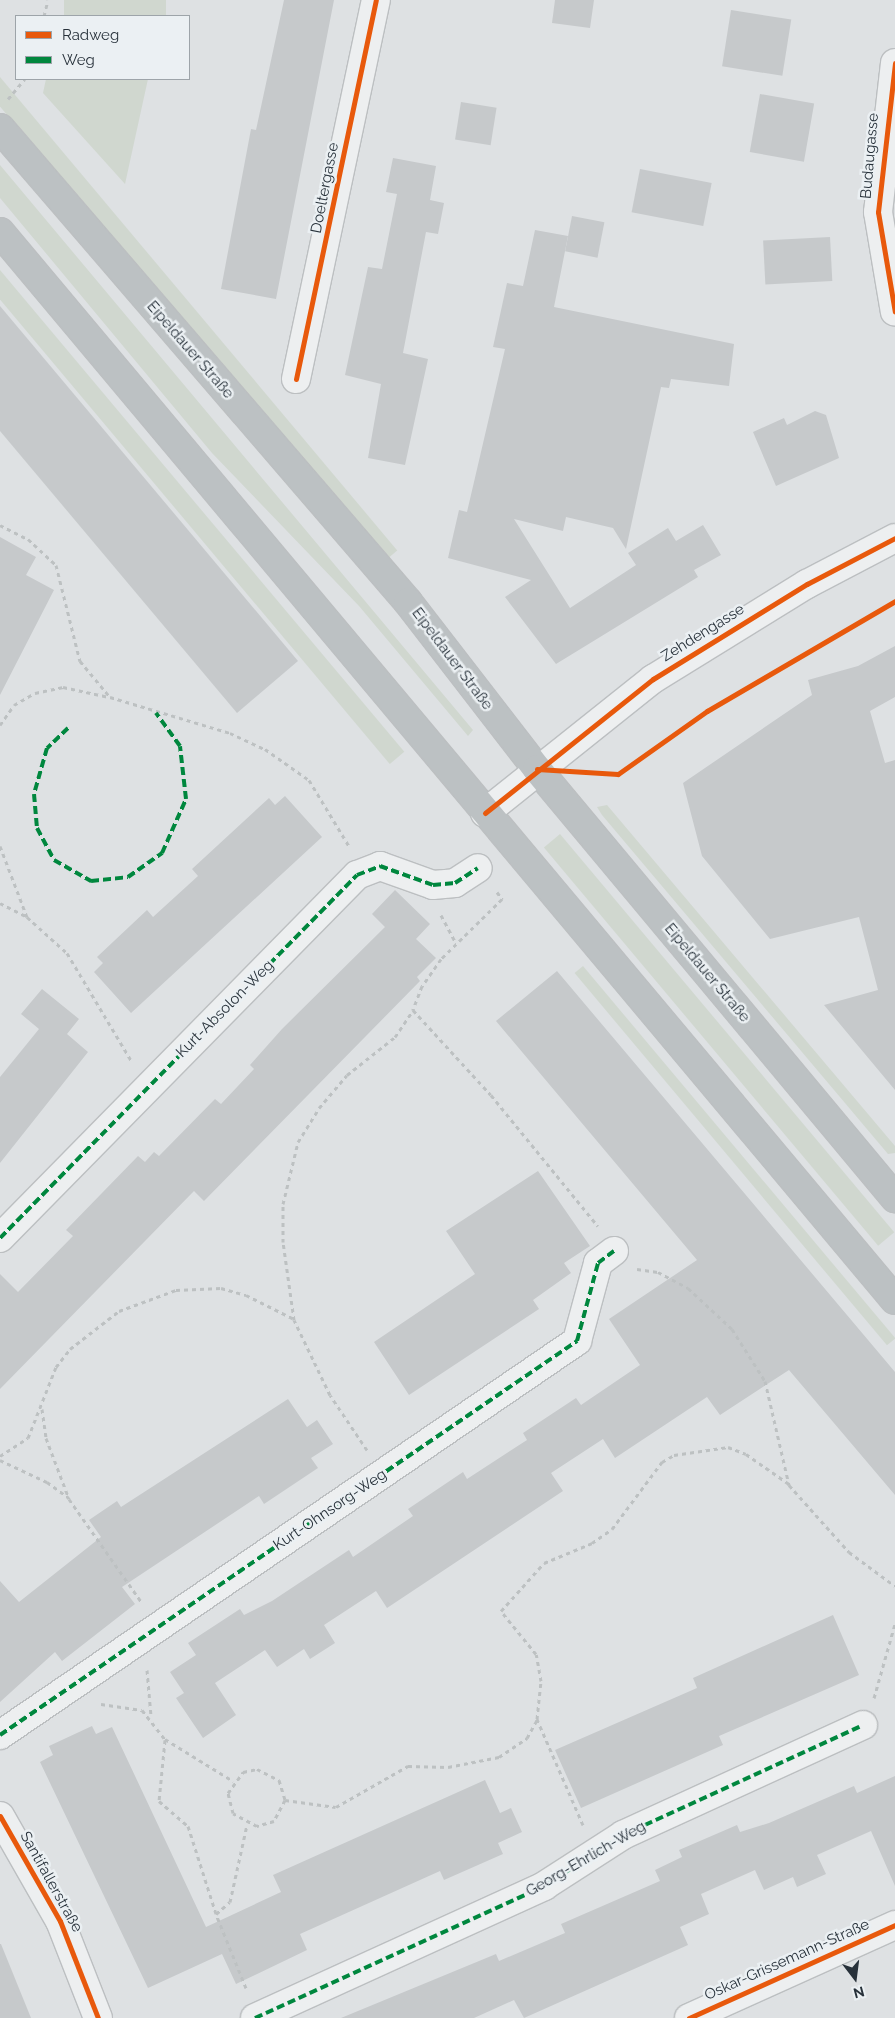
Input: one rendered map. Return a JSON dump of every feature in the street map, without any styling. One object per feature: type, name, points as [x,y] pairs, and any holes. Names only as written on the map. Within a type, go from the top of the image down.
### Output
[{"type":"main road","name":"Eipeldauer Straße","points":[[3,115],[408,602],[537,769],[895,1198]]},
{"type":"main road","points":[[0,232],[895,1300]]},
{"type":"street","name":"Doeltergasse","points":[[296,379],[376,0]]},
{"type":"street","name":"Budaugasse","points":[[895,63],[878,212],[895,312]]},
{"type":"street","name":"Zehdengasse","points":[[485,813],[537,769],[653,678],[807,584],[895,538]]},
{"type":"street","points":[[363,871],[380,866],[433,885],[455,883],[478,868]]},
{"type":"street","name":"Kurt-Absolon-Weg","points":[[0,1238],[363,871]]},
{"type":"street","name":"Kurt-Ohnsorg-Weg","points":[[0,1736],[577,1341],[598,1263],[614,1251]]},
{"type":"street","name":"Georg-Ehrlich-Weg","points":[[257,2017],[544,1886],[623,1834],[863,1725]]},
{"type":"street","name":"Santifallerstraße","points":[[0,1816],[60,1921],[98,2018]]},
{"type":"street","name":"Oskar-Grissemann-Straße","points":[[689,2018],[895,1925]]},
{"type":"path","points":[[44,15],[48,0]]},
{"type":"path","points":[[3,115],[24,80]]},
{"type":"path","points":[[0,525],[28,539],[56,565],[80,661],[110,697]]},
{"type":"path","points":[[0,725],[14,705],[35,693],[63,687],[110,697],[230,733],[295,768],[319,793],[363,871]]},
{"type":"path","points":[[0,846],[27,916]]},
{"type":"path","points":[[0,904],[27,916],[67,953],[149,1086]]},
{"type":"path","points":[[383,1473],[330,1395],[294,1320],[283,1242],[283,1204],[298,1142],[336,1088],[395,1037],[413,1010]]},
{"type":"path","points":[[0,1456],[28,1438],[56,1368],[70,1349],[119,1311],[151,1297],[176,1290],[221,1288],[246,1295],[294,1320]]},
{"type":"path","points":[[42,1406],[46,1438],[69,1499],[154,1631],[151,1717],[165,1739],[233,1781]]},
{"type":"path","points":[[285,1800],[336,1807],[408,1766],[455,1767],[499,1757],[527,1738],[537,1719],[541,1681],[536,1654],[501,1610],[544,1563],[592,1544],[612,1529],[662,1462],[674,1455],[728,1447],[746,1454],[789,1485]]},
{"type":"path","points":[[0,1460],[47,1482],[69,1499]]},
{"type":"path","points":[[863,1725],[895,1624]]},
{"type":"path","points":[[54,1699],[122,1706],[151,1717]]},
{"type":"path","points":[[537,1719],[596,1852]]},
{"type":"path","points":[[165,1739],[159,1801],[188,1826],[216,1914],[257,2017]]},
{"type":"path","points":[[243,1772],[268,1772],[279,1780],[285,1800],[274,1821],[247,1824],[229,1804],[233,1781],[243,1772]]},
{"type":"path","points":[[216,1914],[230,1902],[247,1824]]},
{"type":"shaded area","points":[[64,0],[166,0],[166,15],[64,15]]},
{"type":"shaded area","points":[[0,77],[397,550],[383,563],[0,107]]},
{"type":"shaded area","points":[[46,80],[148,80],[125,184],[43,93]]},
{"type":"shaded area","points":[[0,165],[473,730],[468,736],[359,606],[212,453],[0,198]]},
{"type":"shaded area","points":[[0,270],[404,752],[390,764],[0,300]]},
{"type":"shaded area","points":[[607,805],[895,1146],[895,1153],[888,1154],[602,815],[597,807]]},
{"type":"shaded area","points":[[560,834],[894,1232],[878,1246],[544,847]]},
{"type":"shaded area","points":[[583,966],[895,1338],[887,1345],[575,973]]},
{"type":"building","points":[[284,0],[334,0],[276,299],[221,289],[251,129],[256,130]]},
{"type":"building","points":[[555,0],[594,0],[590,28],[552,23]]},
{"type":"building","points":[[731,10],[791,20],[782,76],[722,66]]},
{"type":"building","points":[[760,94],[814,104],[804,162],[750,152]]},
{"type":"building","points":[[461,102],[497,108],[491,145],[455,140]]},
{"type":"building","points":[[393,158],[436,166],[430,200],[444,203],[438,234],[426,232],[403,353],[428,359],[405,465],[368,458],[381,384],[345,375],[368,267],[382,269],[397,194],[386,192]]},
{"type":"building","points":[[640,169],[712,183],[703,226],[632,212]]},
{"type":"building","points":[[572,216],[604,222],[598,258],[565,251]]},
{"type":"building","points":[[535,230],[568,236],[554,307],[734,344],[729,386],[671,379],[669,388],[661,387],[626,549],[613,528],[566,517],[563,531],[514,519],[570,608],[636,565],[628,553],[668,528],[676,541],[703,525],[721,555],[694,570],[698,577],[556,664],[505,597],[531,580],[448,558],[459,510],[467,512],[505,349],[493,347],[507,283],[523,286]]},
{"type":"building","points":[[830,237],[832,281],[765,284],[763,241]]},
{"type":"building","points":[[0,306],[298,661],[237,713],[0,431]]},
{"type":"building","points":[[815,411],[826,415],[839,458],[776,486],[753,432],[784,418],[787,425]]},
{"type":"building","points":[[0,537],[36,557],[26,575],[54,590],[0,695]]},
{"type":"building","points":[[895,646],[895,697],[870,711],[885,763],[895,760],[895,1090],[824,1005],[878,990],[859,917],[770,939],[702,856],[683,783],[812,695],[808,680],[858,666]]},
{"type":"building","points":[[285,796],[322,837],[131,1013],[94,972],[103,963],[97,957],[147,910],[153,917],[198,876],[192,869],[269,798],[275,805]]},
{"type":"building","points":[[395,890],[430,924],[416,939],[436,958],[417,977],[420,981],[204,1201],[194,1191],[0,1389],[0,1274],[18,1292],[73,1236],[66,1230],[138,1156],[145,1162],[154,1152],[159,1156],[215,1099],[221,1104],[254,1069],[250,1065],[282,1029],[385,927],[372,914]]},
{"type":"building","points":[[557,971],[895,1372],[895,1495],[789,1370],[720,1415],[707,1397],[615,1458],[603,1439],[551,1473],[563,1491],[387,1608],[376,1591],[324,1625],[335,1643],[310,1659],[304,1649],[277,1667],[265,1650],[215,1683],[236,1715],[203,1738],[176,1698],[184,1693],[170,1672],[196,1655],[188,1643],[240,1609],[244,1615],[272,1601],[349,1550],[353,1557],[413,1516],[408,1509],[463,1472],[467,1479],[527,1440],[523,1433],[576,1398],[581,1405],[640,1365],[609,1319],[697,1260],[496,1021]]},
{"type":"building","points":[[42,989],[79,1019],[67,1034],[88,1052],[0,1163],[0,1077],[39,1029],[21,1014]]},
{"type":"building","points":[[538,1171],[590,1246],[564,1263],[571,1273],[533,1300],[539,1309],[409,1395],[374,1342],[475,1274],[446,1231]]},
{"type":"building","points":[[288,1399],[307,1427],[317,1420],[333,1444],[311,1458],[318,1468],[264,1504],[259,1496],[122,1587],[135,1604],[62,1661],[55,1652],[0,1702],[0,1581],[19,1602],[101,1537],[89,1520],[117,1501],[121,1507]]},
{"type":"building","points":[[833,1615],[859,1675],[719,1736],[723,1745],[581,1808],[555,1750],[697,1688],[693,1678]]},
{"type":"building","points":[[92,1726],[96,1734],[112,1727],[206,1927],[281,1892],[273,1875],[485,1780],[500,1813],[511,1808],[522,1832],[498,1843],[503,1854],[444,1880],[440,1871],[300,1934],[307,1950],[236,1984],[222,1954],[148,1988],[40,1762],[53,1755],[49,1746]]},
{"type":"building","points":[[895,1776],[895,1886],[871,1831],[817,1855],[826,1874],[797,1887],[793,1877],[764,1890],[755,1870],[701,1894],[709,1914],[680,1927],[688,1945],[524,2018],[514,2000],[474,2018],[341,2018],[496,1954],[499,1961],[565,1933],[561,1924],[660,1881],[655,1870],[682,1857],[679,1850],[737,1825],[740,1832],[769,1823],[854,1786],[857,1793]]},
{"type":"building","points":[[1,1944],[31,2018],[0,2018]]},
{"type":"marked path","points":[[68,728],[47,748],[34,794],[37,828],[54,860],[91,881],[128,877],[162,853],[186,799],[180,746],[156,713]]},
{"type":"marked path","points":[[0,1238],[357,875],[380,866],[433,885],[455,883],[478,868]]},
{"type":"marked path","points":[[0,1735],[577,1341],[598,1263],[614,1251]]},
{"type":"marked path","points":[[255,2018],[544,1886],[623,1835],[863,1725]]},
{"type":"cycle path","points":[[296,379],[376,0]]},
{"type":"cycle path","points":[[895,63],[878,212],[895,312]]},
{"type":"cycle path","points":[[485,813],[653,679],[807,584],[895,538]]},
{"type":"cycle path","points":[[618,774],[707,711],[895,601]]},
{"type":"cycle path","points":[[537,769],[618,774]]},
{"type":"cycle path","points":[[0,1816],[60,1921],[98,2018]]},
{"type":"cycle path","points":[[689,2018],[895,1925]]}]
